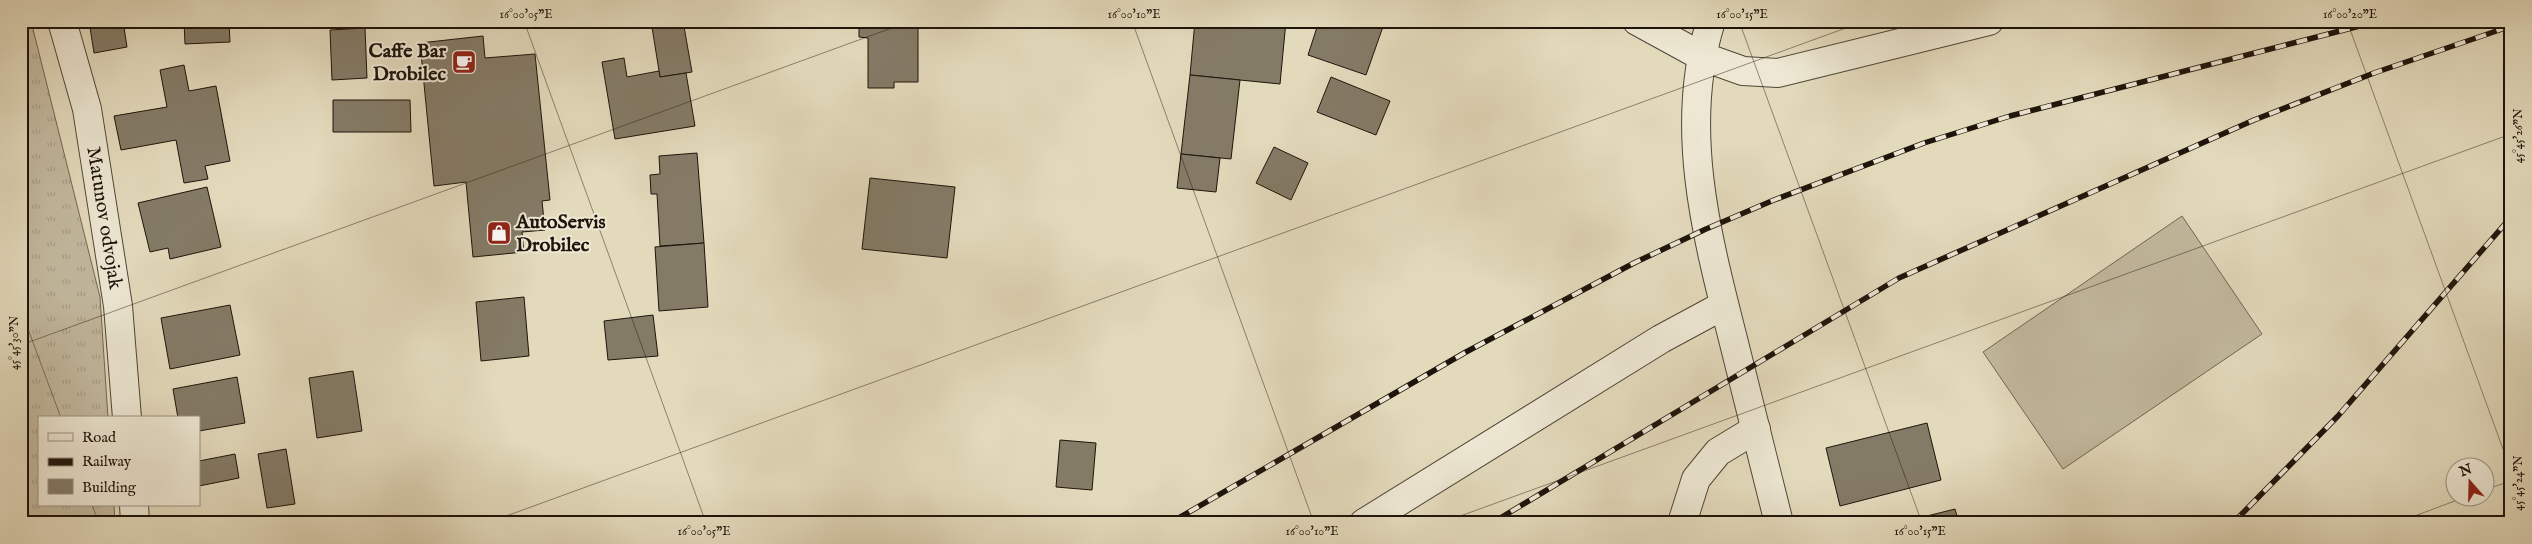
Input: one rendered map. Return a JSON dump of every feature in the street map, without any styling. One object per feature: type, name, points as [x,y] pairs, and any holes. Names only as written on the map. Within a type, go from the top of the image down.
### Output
[{"type":"street","name":"Matunov odvojak","points":[[62,21],[87,109],[118,306],[127,416]]},
{"type":"street","points":[[1637,21],[1701,56],[1743,71],[1778,74],[1989,21]]},
{"type":"street","points":[[1712,21],[1701,56],[1695,132],[1706,228],[1778,523]]},
{"type":"street","points":[[1364,523],[1661,339],[1724,306]]},
{"type":"street","points":[[1682,523],[1696,479],[1718,452],[1756,429]]},
{"type":"street","points":[[134,506],[135,523]]},
{"type":"green space","points":[[21,21],[31,21],[100,297],[108,416],[38,416],[38,506],[114,506],[115,523],[21,523]]},
{"type":"green space","points":[[2182,216],[2262,334],[2063,469],[1983,352]]},
{"type":"building","points":[[89,21],[123,21],[127,47],[94,53]]},
{"type":"building","points":[[184,21],[229,21],[230,42],[185,44]]},
{"type":"building","points":[[651,21],[683,21],[692,72],[660,77]]},
{"type":"building","points":[[859,21],[918,21],[918,82],[894,82],[894,88],[868,88],[868,38],[859,37]]},
{"type":"building","points":[[1195,21],[1286,21],[1280,84],[1190,75]]},
{"type":"building","points":[[1319,21],[1385,21],[1366,75],[1308,55]]},
{"type":"building","points":[[365,28],[367,78],[332,80],[330,30]]},
{"type":"building","points":[[483,36],[485,58],[535,54],[550,200],[542,201],[545,230],[522,232],[524,252],[473,257],[466,182],[434,186],[420,43]]},
{"type":"building","points":[[624,58],[627,77],[659,71],[660,77],[686,73],[695,126],[615,139],[602,62]]},
{"type":"building","points":[[184,65],[189,91],[216,86],[230,161],[205,166],[208,179],[184,183],[176,140],[121,150],[114,116],[167,107],[160,70]]},
{"type":"building","points":[[1190,75],[1240,80],[1231,159],[1181,154]]},
{"type":"building","points":[[1331,77],[1390,101],[1376,135],[1317,112]]},
{"type":"building","points":[[333,100],[410,100],[411,132],[333,132]]},
{"type":"building","points":[[1274,147],[1308,163],[1291,200],[1256,183]]},
{"type":"building","points":[[697,153],[704,243],[660,246],[657,194],[651,194],[650,175],[660,174],[659,156]]},
{"type":"building","points":[[1181,154],[1220,158],[1216,192],[1177,188]]},
{"type":"building","points":[[870,178],[955,187],[947,258],[862,249]]},
{"type":"building","points":[[207,187],[221,247],[170,259],[168,248],[150,252],[138,203]]},
{"type":"building","points":[[704,243],[708,307],[659,311],[655,247]]},
{"type":"building","points":[[524,297],[529,356],[481,361],[476,302]]},
{"type":"building","points":[[230,305],[240,355],[170,369],[161,318]]},
{"type":"building","points":[[653,315],[658,356],[608,360],[604,321]]},
{"type":"building","points":[[353,371],[362,431],[317,438],[309,378]]},
{"type":"building","points":[[237,377],[245,423],[200,431],[200,416],[178,416],[173,389]]},
{"type":"building","points":[[1927,423],[1941,480],[1840,506],[1826,448]]},
{"type":"building","points":[[1060,440],[1096,443],[1092,490],[1056,487]]},
{"type":"building","points":[[286,449],[295,504],[267,508],[258,454]]},
{"type":"building","points":[[235,454],[239,478],[200,486],[200,461]]},
{"type":"building","points":[[1955,509],[1959,523],[1899,523]]},
{"type":"railway","points":[[1170,523],[1466,352],[1634,263],[1774,200],[1924,143],[2010,116],[2379,21]]},
{"type":"railway","points":[[1492,523],[1899,278],[2254,120],[2374,73],[2511,26]]},
{"type":"railway","points":[[2233,523],[2338,416],[2511,217]]},
{"type":"place","name":"Caffe Bar Drobilec","points":[[464,62]]},
{"type":"place","name":"AutoServis Drobilec","points":[[499,233]]}]
